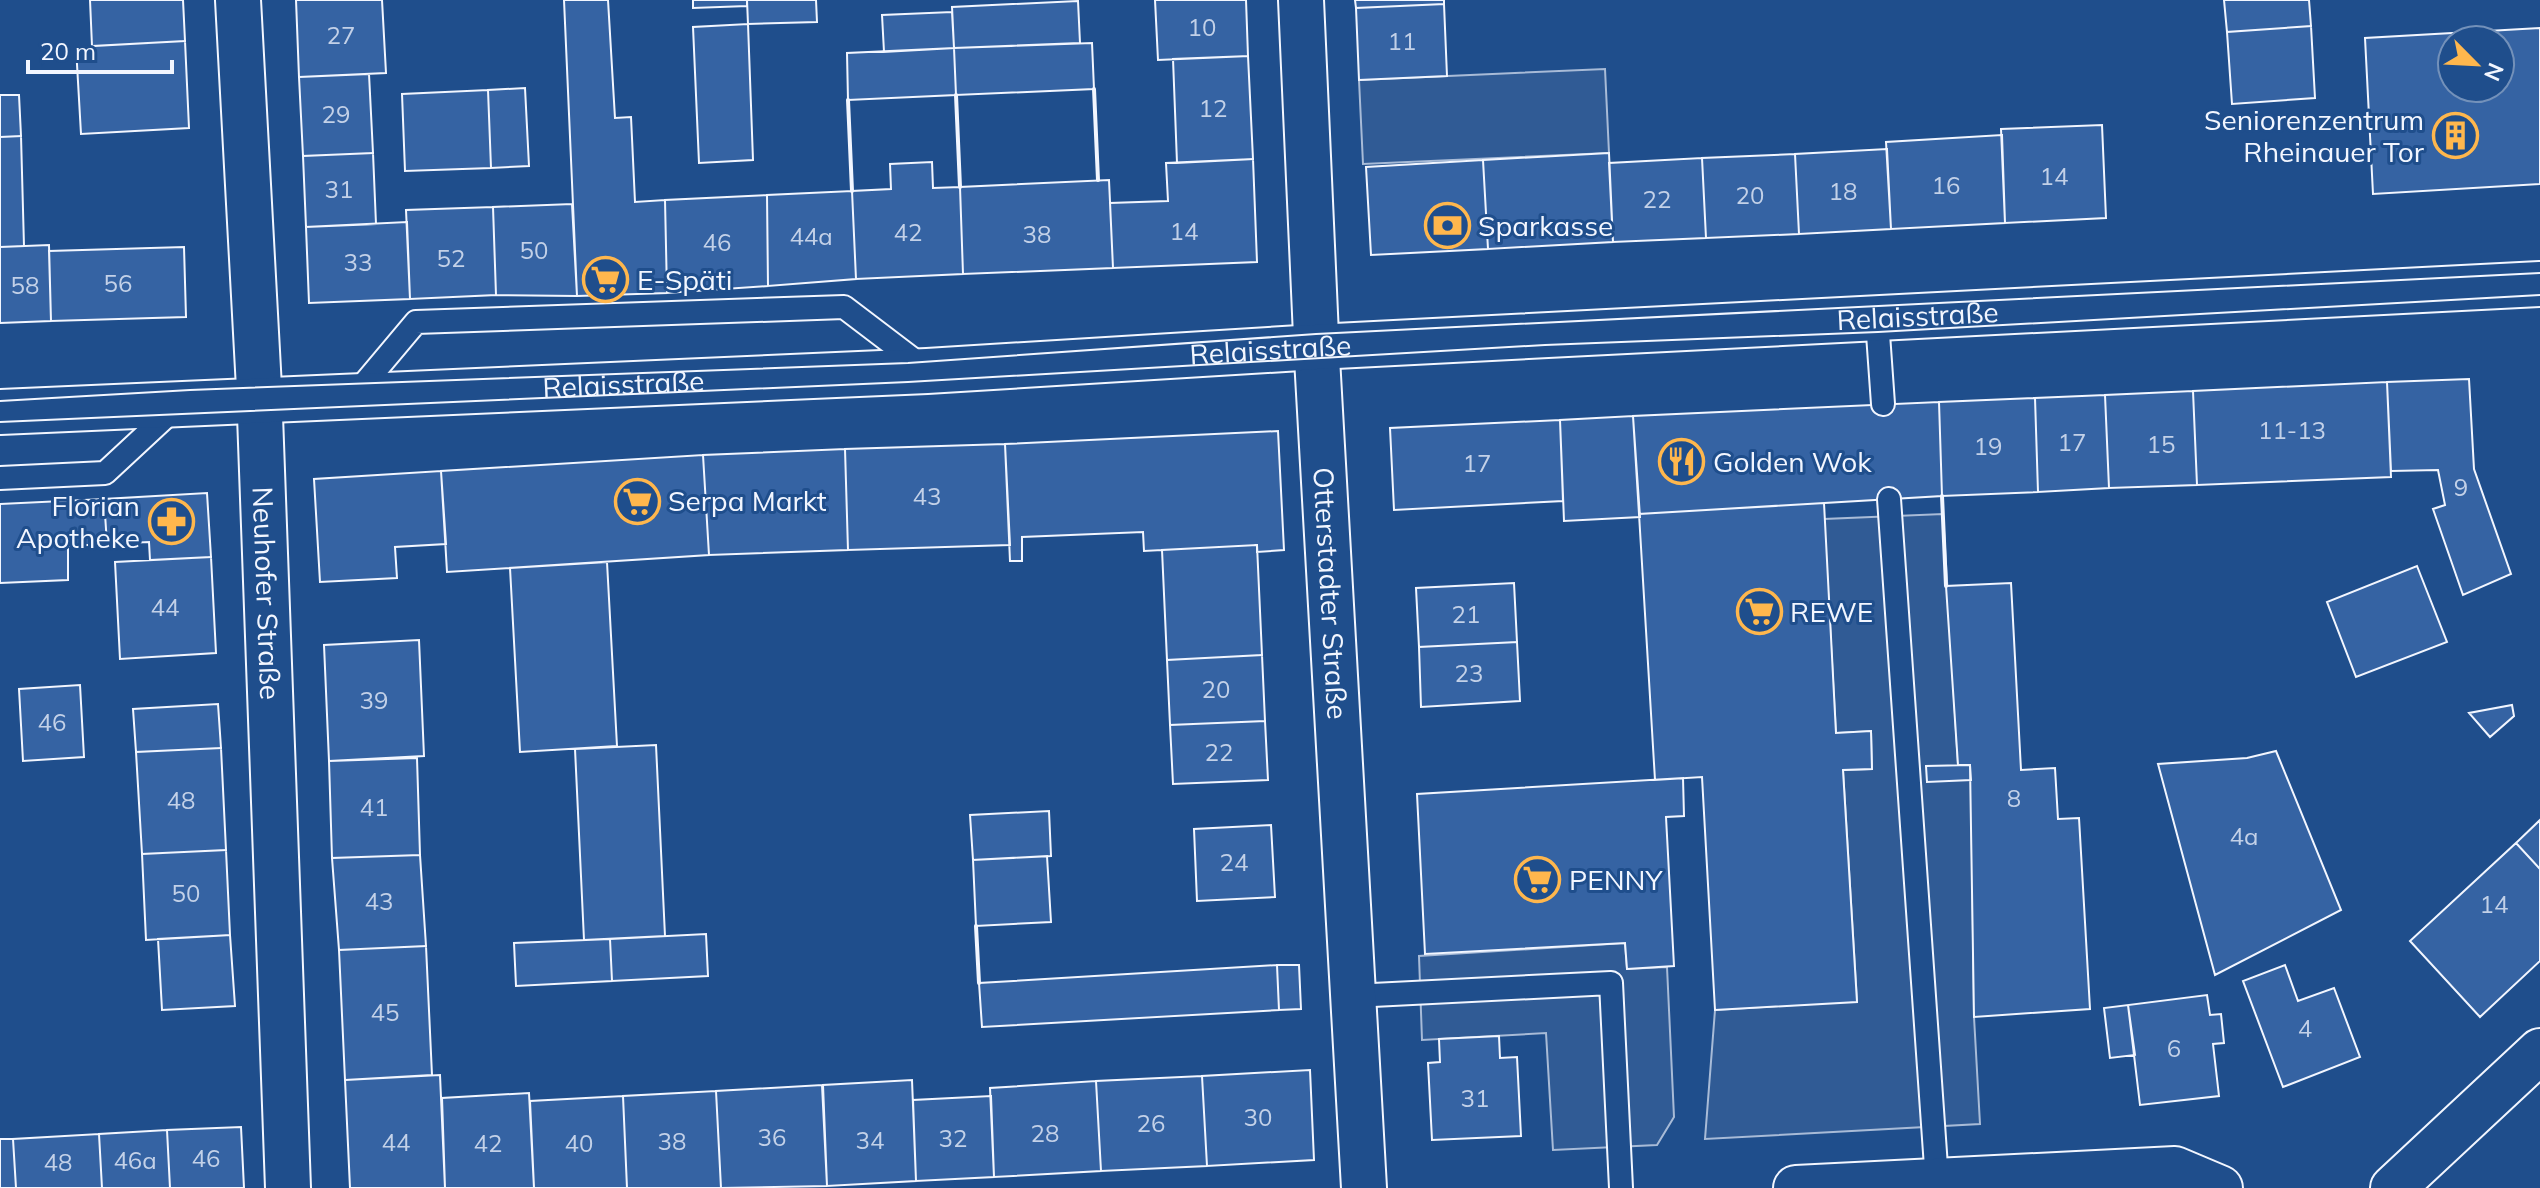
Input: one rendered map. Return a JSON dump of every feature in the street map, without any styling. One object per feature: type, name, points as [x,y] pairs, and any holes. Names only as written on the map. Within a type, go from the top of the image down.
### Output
[{"type":"street","name":"Neuhofer Straße","points":[[238,0],[259,399],[288,1188]]},
{"type":"street","name":"Otterstadter Straße","points":[[1301,0],[1316,347],[1364,1188]]},
{"type":"street","name":"Relaisstraße","points":[[0,412],[182,401],[353,397],[927,371],[1316,347],[2540,284]]},
{"type":"street","points":[[2393,1188],[2540,1051]]},
{"type":"street","points":[[1796,1188],[2175,1169],[2220,1188]]},
{"type":"lane","points":[[353,397],[416,322],[844,307],[927,371]]},
{"type":"lane","points":[[1877,320],[1883,404]]},
{"type":"lane","points":[[0,478],[105,473],[182,401]]},
{"type":"lane","points":[[1889,499],[1937,1181]]},
{"type":"lane","points":[[1353,996],[1611,983],[1621,1188]]},
{"type":"shaded area","points":[[1605,69],[1609,153],[1363,164],[1359,80]]},
{"type":"shaded area","points":[[1943,514],[1958,765],[1971,780],[1974,1017],[1980,1124],[1705,1139],[1715,1010],[1857,1001],[1843,770],[1872,769],[1871,731],[1836,733],[1824,519]]},
{"type":"shaded area","points":[[1625,943],[1627,969],[1667,967],[1674,1117],[1657,1145],[1553,1150],[1546,1033],[1422,1040],[1419,956]]},
{"type":"building","points":[[90,0],[183,0],[185,41],[92,46]]},
{"type":"building","points":[[296,0],[382,0],[386,73],[299,77]]},
{"type":"building","points":[[564,0],[608,0],[615,118],[631,117],[635,202],[665,200],[667,293],[577,296]]},
{"type":"building","points":[[693,0],[747,0],[747,6],[693,8]]},
{"type":"building","points":[[747,0],[816,0],[817,22],[748,24]]},
{"type":"building","points":[[1155,0],[1246,0],[1248,56],[1158,60]]},
{"type":"building","points":[[1355,0],[1444,0],[1444,4],[1356,8]]},
{"type":"building","points":[[2224,0],[2309,0],[2311,26],[2227,32]]},
{"type":"building","points":[[1078,1],[1080,43],[954,48],[952,7]]},
{"type":"building","points":[[1444,4],[1447,76],[1359,80],[1356,8]]},
{"type":"building","points":[[952,12],[954,48],[884,52],[882,15]]},
{"type":"building","points":[[748,24],[753,160],[699,163],[693,27]]},
{"type":"building","points":[[2311,26],[2315,98],[2232,104],[2227,32]]},
{"type":"building","name":"Seniorenzentrum Rheinauer Tor","points":[[2540,28],[2540,184],[2373,194],[2365,38],[2436,34],[2436,104],[2516,104],[2516,29]]},
{"type":"building","points":[[185,41],[189,128],[81,134],[76,47]]},
{"type":"building","points":[[1092,43],[1094,89],[956,95],[954,48]]},
{"type":"building","points":[[954,48],[956,95],[848,100],[847,53]]},
{"type":"building","points":[[1248,56],[1253,159],[1177,163],[1173,59]]},
{"type":"building","points":[[369,74],[373,153],[303,156],[299,77]]},
{"type":"building","points":[[525,88],[529,166],[491,168],[488,90]]},
{"type":"building","points":[[488,90],[491,168],[405,171],[402,94]]},
{"type":"building","points":[[0,95],[19,95],[21,136],[0,137]]},
{"type":"building","points":[[2102,125],[2106,218],[2005,223],[2001,129]]},
{"type":"building","points":[[2002,135],[2005,223],[1891,229],[1886,142]]},
{"type":"building","points":[[21,136],[24,246],[0,247],[0,137]]},
{"type":"building","points":[[1887,149],[1891,229],[1799,234],[1795,154]]},
{"type":"building","points":[[373,153],[376,224],[306,227],[303,156]]},
{"type":"building","points":[[1609,153],[1613,242],[1488,249],[1483,160]]},
{"type":"building","points":[[1795,154],[1799,234],[1706,238],[1702,158]]},
{"type":"building","points":[[1702,158],[1706,238],[1613,242],[1609,163]]},
{"type":"building","points":[[1253,159],[1257,262],[1113,268],[1110,203],[1168,201],[1166,163]]},
{"type":"building","points":[[1483,160],[1488,249],[1371,255],[1366,167]]},
{"type":"building","points":[[932,162],[933,188],[960,187],[963,274],[856,279],[852,191],[891,189],[890,164]]},
{"type":"building","points":[[1109,180],[1113,268],[963,274],[960,187]]},
{"type":"building","points":[[852,191],[856,279],[768,286],[767,195]]},
{"type":"building","points":[[767,195],[768,286],[667,293],[665,200]]},
{"type":"building","points":[[572,204],[577,296],[496,295],[493,207]]},
{"type":"building","points":[[493,207],[496,295],[410,299],[406,210]]},
{"type":"building","points":[[407,222],[410,299],[309,303],[306,227]]},
{"type":"building","points":[[49,245],[51,321],[0,323],[0,247]]},
{"type":"building","points":[[184,247],[186,317],[51,321],[49,251]]},
{"type":"building","points":[[2469,379],[2474,469],[2511,574],[2463,595],[2433,509],[2445,505],[2438,470],[2391,471],[2387,382]]},
{"type":"building","points":[[2387,382],[2391,477],[2197,485],[2193,391]]},
{"type":"building","points":[[2193,391],[2197,485],[2109,488],[2105,395]]},
{"type":"building","points":[[2105,395],[2109,488],[2038,492],[2035,398]]},
{"type":"building","points":[[2035,398],[2038,492],[1942,496],[1939,402]]},
{"type":"building","points":[[1939,402],[1942,496],[1639,514],[1633,416]]},
{"type":"building","points":[[1633,416],[1640,517],[1564,521],[1560,420]]},
{"type":"building","points":[[1560,420],[1563,501],[1394,510],[1390,428]]},
{"type":"building","points":[[1278,431],[1284,550],[1257,552],[1257,545],[1144,551],[1143,532],[1022,537],[1022,561],[1010,561],[1005,444]]},
{"type":"building","points":[[1005,444],[1010,545],[848,550],[845,449]]},
{"type":"building","points":[[845,449],[848,550],[709,555],[703,455]]},
{"type":"building","points":[[703,455],[709,555],[447,572],[441,471]]},
{"type":"building","points":[[441,471],[446,544],[395,547],[397,578],[320,582],[314,479]]},
{"type":"building","points":[[207,493],[211,557],[150,560],[149,542],[107,544],[104,499]]},
{"type":"building","points":[[104,499],[107,544],[68,546],[68,580],[0,583],[0,504]]},
{"type":"building","points":[[1824,503],[1836,733],[1871,731],[1872,769],[1843,770],[1857,1002],[1715,1010],[1702,777],[1655,780],[1639,514]]},
{"type":"building","points":[[1257,545],[1262,655],[1167,660],[1162,550]]},
{"type":"building","points":[[211,557],[216,653],[120,659],[115,562]]},
{"type":"building","points":[[607,562],[617,746],[520,752],[510,568]]},
{"type":"building","points":[[2417,566],[2447,642],[2356,677],[2327,602]]},
{"type":"building","points":[[1514,583],[1517,642],[1419,647],[1416,588]]},
{"type":"building","points":[[2011,583],[2021,770],[2055,768],[2058,819],[2079,818],[2090,1009],[1974,1017],[1970,765],[1958,765],[1946,586]]},
{"type":"building","points":[[419,640],[424,756],[329,761],[324,645]]},
{"type":"building","points":[[1517,642],[1520,701],[1421,707],[1419,647]]},
{"type":"building","points":[[1262,655],[1265,721],[1170,725],[1167,660]]},
{"type":"building","points":[[80,685],[84,757],[23,761],[19,689]]},
{"type":"building","points":[[218,704],[221,748],[136,752],[133,709]]},
{"type":"building","points":[[2512,705],[2514,716],[2490,737],[2469,713]]},
{"type":"building","points":[[1265,721],[1268,780],[1173,784],[1170,725]]},
{"type":"building","points":[[656,745],[665,936],[584,940],[575,749]]},
{"type":"building","points":[[221,748],[226,850],[142,854],[136,752]]},
{"type":"building","points":[[2276,751],[2341,910],[2215,975],[2158,764],[2247,758]]},
{"type":"building","points":[[417,758],[420,855],[332,858],[329,761]]},
{"type":"building","points":[[1970,765],[1971,780],[1927,782],[1926,766]]},
{"type":"building","points":[[1683,778],[1684,816],[1666,817],[1674,966],[1627,969],[1625,943],[1425,954],[1417,794]]},
{"type":"building","points":[[1049,811],[1051,856],[973,860],[970,815]]},
{"type":"building","points":[[2540,820],[2540,869],[2516,843]]},
{"type":"building","points":[[1271,825],[1275,897],[1197,901],[1194,829]]},
{"type":"building","points":[[2516,843],[2540,869],[2540,961],[2480,1017],[2410,941]]},
{"type":"building","points":[[226,850],[230,935],[146,940],[142,854]]},
{"type":"building","points":[[420,855],[426,946],[339,950],[332,858]]},
{"type":"building","points":[[1047,856],[1051,922],[976,926],[973,860]]},
{"type":"building","points":[[706,934],[708,976],[612,981],[610,939]]},
{"type":"building","points":[[230,935],[235,1006],[162,1010],[158,939]]},
{"type":"building","points":[[610,939],[612,981],[516,986],[514,943]]},
{"type":"building","points":[[426,946],[432,1075],[345,1080],[339,950]]},
{"type":"building","points":[[1277,965],[1279,1010],[982,1027],[979,983]]},
{"type":"building","points":[[1277,965],[1299,965],[1301,1009],[1279,1010]]},
{"type":"building","points":[[2285,965],[2298,1001],[2334,988],[2360,1057],[2283,1087],[2243,981]]},
{"type":"building","points":[[2207,995],[2210,1015],[2221,1014],[2224,1043],[2213,1044],[2219,1096],[2140,1105],[2128,1005]]},
{"type":"building","points":[[2128,1005],[2135,1055],[2110,1058],[2104,1008]]},
{"type":"building","points":[[1499,1036],[1500,1058],[1517,1057],[1521,1136],[1432,1140],[1428,1063],[1440,1062],[1439,1039]]},
{"type":"building","points":[[1310,1070],[1314,1160],[1207,1166],[1202,1076]]},
{"type":"building","points":[[440,1075],[445,1188],[350,1188],[345,1080]]},
{"type":"building","points":[[1202,1076],[1207,1166],[1101,1171],[1096,1081]]},
{"type":"building","points":[[912,1080],[916,1181],[827,1186],[823,1085]]},
{"type":"building","points":[[1096,1081],[1101,1171],[994,1177],[990,1088]]},
{"type":"building","points":[[822,1085],[827,1186],[721,1188],[716,1091]]},
{"type":"building","points":[[716,1091],[721,1188],[627,1188],[623,1096]]},
{"type":"building","points":[[529,1093],[534,1188],[445,1188],[442,1098]]},
{"type":"building","points":[[623,1096],[627,1188],[534,1188],[530,1101]]},
{"type":"building","points":[[991,1096],[994,1177],[916,1181],[913,1100]]},
{"type":"building","points":[[241,1127],[244,1188],[170,1188],[167,1130]]},
{"type":"building","points":[[167,1130],[170,1188],[102,1188],[99,1134]]},
{"type":"building","points":[[99,1134],[102,1188],[16,1188],[13,1139]]},
{"type":"building","points":[[0,1139],[13,1139],[16,1188],[0,1188]]},
{"type":"tram line","points":[[0,401],[190,390],[908,363],[1316,334],[2540,273]]},
{"type":"tram line","points":[[0,422],[908,382],[1545,345],[1878,332],[2540,295]]},
{"type":"wall","points":[[1094,89],[1098,180]]},
{"type":"wall","points":[[956,95],[960,187]]},
{"type":"wall","points":[[848,100],[852,191]]},
{"type":"wall","points":[[1942,496],[1946,586]]},
{"type":"wall","points":[[976,926],[979,983]]},
{"type":"place","name":"Seniorenzentrum Rheinauer Tor","points":[[2455,136]]},
{"type":"place","name":"Sparkasse","points":[[1447,226]]},
{"type":"place","name":"E-Späti","points":[[606,280]]},
{"type":"place","name":"Golden Wok","points":[[1682,462]]},
{"type":"place","name":"Serpa Markt","points":[[637,501]]},
{"type":"place","name":"Florian Apotheke","points":[[171,522]]},
{"type":"place","name":"REWE","points":[[1759,612]]},
{"type":"place","name":"PENNY","points":[[1538,880]]}]
